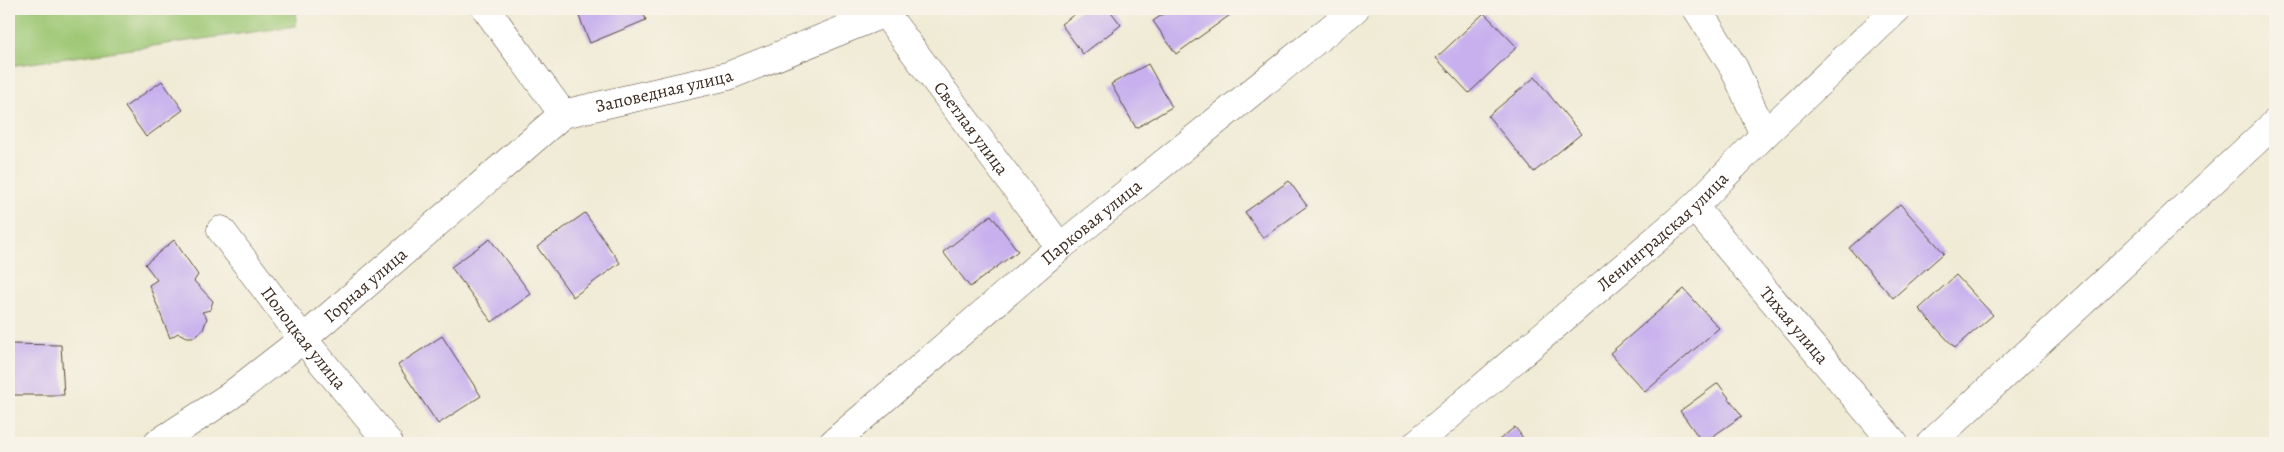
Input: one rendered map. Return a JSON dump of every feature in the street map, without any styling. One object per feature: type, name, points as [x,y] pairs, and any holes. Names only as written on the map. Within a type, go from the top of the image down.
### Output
[{"type":"street","points":[[486,9],[564,114]]},
{"type":"street","name":"Парковая улица","points":[[833,443],[1060,247],[1355,9]]},
{"type":"street","points":[[1697,9],[1734,68],[1764,135]]},
{"type":"street","name":"Ленинградская улица","points":[[1418,443],[1694,207],[1764,135],[1897,9]]},
{"type":"street","name":"Заповедная улица","points":[[564,114],[728,76],[884,11]]},
{"type":"street","name":"Светлая улица","points":[[884,11],[1060,247]]},
{"type":"street","name":"Горная улица","points":[[158,443],[230,396],[303,339],[564,114]]},
{"type":"street","points":[[1931,443],[2275,124]]},
{"type":"street","name":"Тихая улица","points":[[1694,207],[1894,443]]},
{"type":"street","name":"Полоцкая улица","points":[[220,230],[303,339],[389,443]]},
{"type":"green space","points":[[9,9],[296,9],[296,26],[9,66]]},
{"type":"building","points":[[576,9],[642,9],[646,20],[590,43]]},
{"type":"building","points":[[1082,9],[1109,9],[1121,25],[1083,54],[1061,24]]},
{"type":"building","points":[[1171,9],[1225,9],[1230,15],[1176,54],[1153,21]]},
{"type":"building","points":[[1484,13],[1517,47],[1469,93],[1436,58]]},
{"type":"building","points":[[1148,64],[1172,107],[1136,128],[1111,84]]},
{"type":"building","points":[[1535,77],[1581,134],[1534,172],[1488,116]]},
{"type":"building","points":[[162,81],[183,110],[146,137],[125,107]]},
{"type":"building","points":[[1289,181],[1307,206],[1263,238],[1245,212]]},
{"type":"building","points":[[1900,204],[1944,253],[1893,298],[1849,248]]},
{"type":"building","points":[[585,213],[620,263],[573,297],[537,247]]},
{"type":"building","points":[[991,215],[1018,251],[970,287],[943,252]]},
{"type":"building","points":[[490,239],[531,294],[492,322],[451,267]]},
{"type":"building","points":[[174,240],[198,275],[194,281],[213,301],[210,310],[202,312],[207,318],[203,330],[194,337],[187,337],[178,333],[170,338],[149,285],[157,280],[145,264]]},
{"type":"building","points":[[1956,275],[1993,315],[1955,348],[1919,309]]},
{"type":"building","points":[[1684,289],[1719,328],[1645,392],[1610,353]]},
{"type":"building","points":[[442,336],[481,396],[438,424],[398,365]]},
{"type":"building","points":[[11,344],[61,345],[64,395],[11,395]]},
{"type":"building","points":[[1718,383],[1742,416],[1703,443],[1680,411]]},
{"type":"building","points":[[1515,427],[1527,443],[1495,443]]}]
